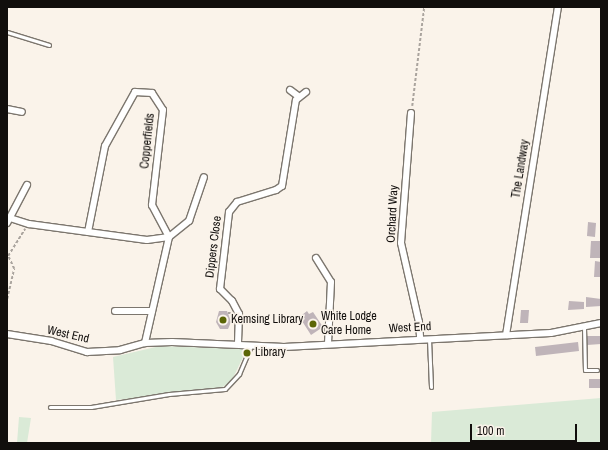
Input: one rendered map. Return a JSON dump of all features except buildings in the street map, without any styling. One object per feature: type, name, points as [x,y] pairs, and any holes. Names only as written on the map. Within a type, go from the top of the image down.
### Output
[{"type":"street","name":"The Landway","points":[[506,335],[558,7]]},
{"type":"street","points":[[290,90],[298,96],[306,92]]},
{"type":"street","name":"Copperfields","points":[[88,232],[105,146],[135,92],[152,93],[163,110],[152,205],[169,237]]},
{"type":"street","name":"Dippers Close","points":[[238,343],[239,314],[232,301],[220,289],[229,212],[237,202],[276,190],[282,186],[298,96]]},
{"type":"street","points":[[7,109],[22,112]]},
{"type":"street","name":"Orchard Way","points":[[411,112],[400,238],[419,322],[420,338]]},
{"type":"street","points":[[27,184],[8,220],[147,240],[169,237],[189,221],[204,177]]},
{"type":"street","points":[[145,343],[169,237]]},
{"type":"street","points":[[316,258],[331,282],[328,344]]},
{"type":"street","points":[[115,311],[152,311]]},
{"type":"street","name":"West End","points":[[7,334],[51,341],[87,352],[120,350],[145,343],[238,343],[284,347],[420,338],[551,333],[601,323]]},
{"type":"lane","points":[[7,32],[48,45]]},
{"type":"lane","points":[[584,327],[585,370],[597,370]]},
{"type":"lane","points":[[429,338],[431,387]]},
{"type":"lane","points":[[50,407],[90,407],[169,394],[225,390],[239,374],[252,344]]},
{"type":"path","points":[[411,112],[424,7]]},
{"type":"path","points":[[7,299],[14,269],[8,256],[28,224]]},
{"type":"green space","points":[[160,346],[247,349],[231,382],[219,389],[116,400],[113,357]]},
{"type":"green space","points":[[601,398],[601,443],[431,443],[432,412]]},
{"type":"green space","points":[[19,417],[31,418],[27,443],[17,443]]},
{"type":"place","name":"Kemsing Library","points":[[223,320]]},
{"type":"place","name":"White Lodge Care Home","points":[[313,324]]},
{"type":"place","name":"Library","points":[[247,353]]}]
